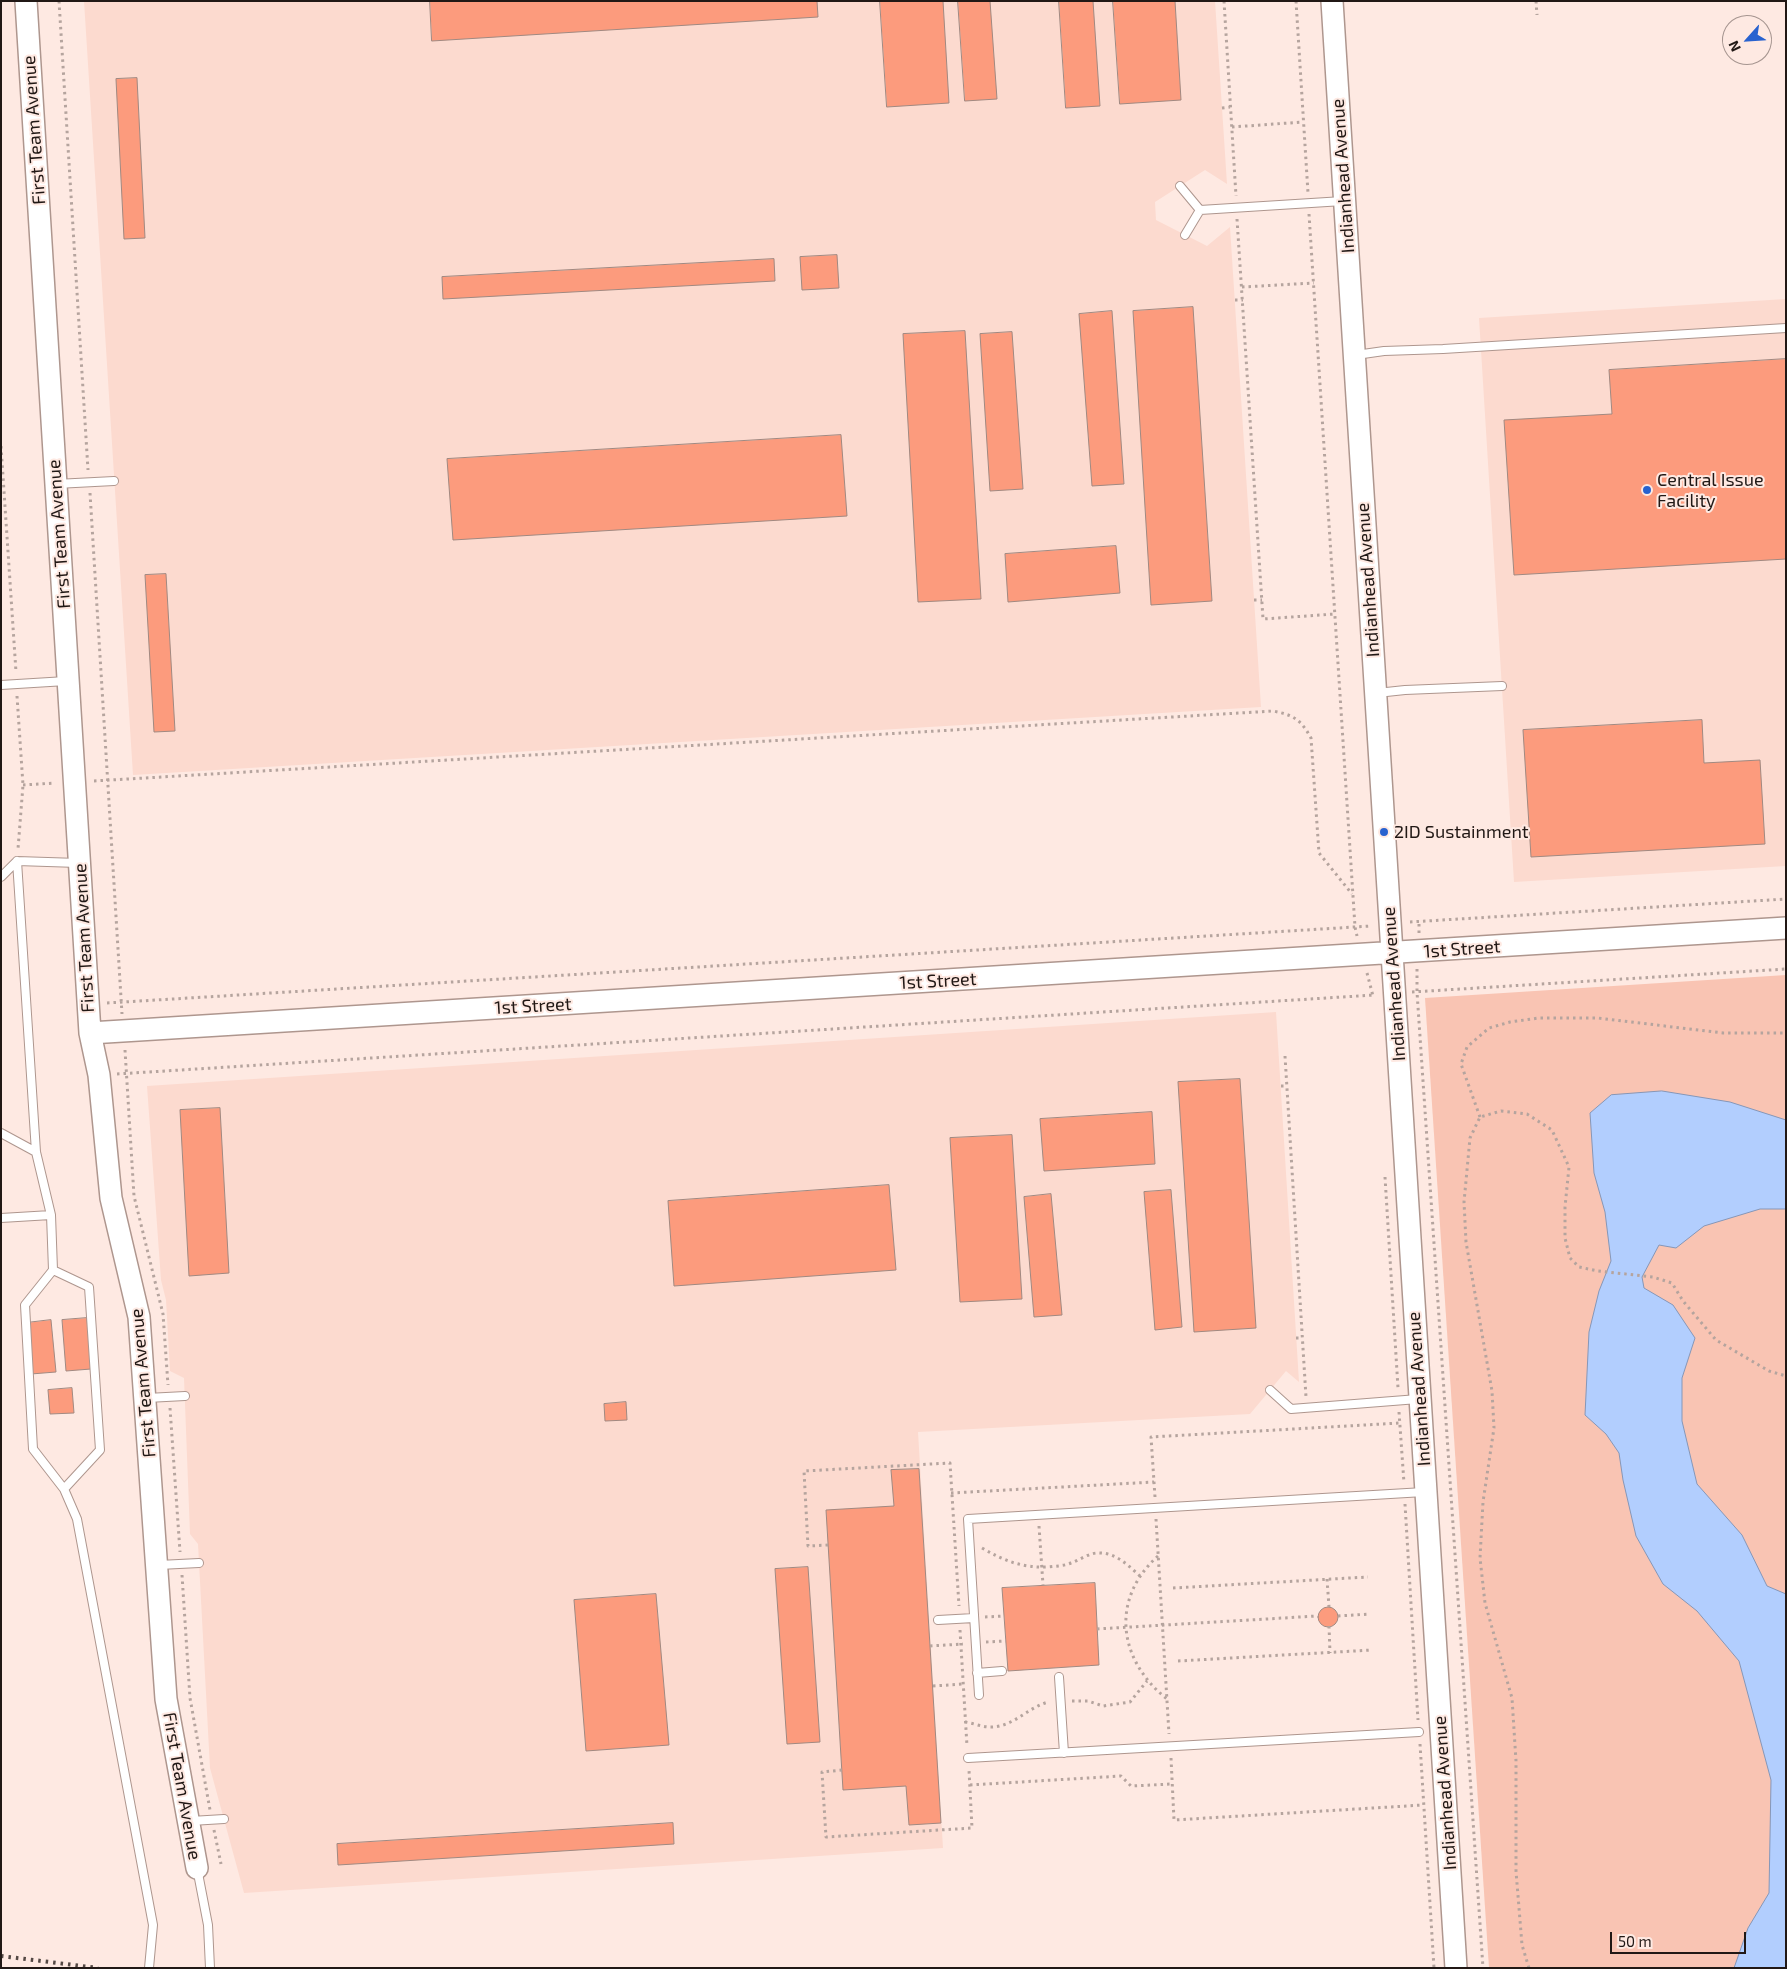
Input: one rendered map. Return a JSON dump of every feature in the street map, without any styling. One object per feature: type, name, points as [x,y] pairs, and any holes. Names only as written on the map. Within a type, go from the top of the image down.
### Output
[{"type":"main road","name":"First Team Avenue","points":[[26,1],[90,1033],[99,1075],[111,1198],[139,1316],[166,1699],[197,1868]]},
{"type":"main road","name":"Indianhead Avenue","points":[[1332,1],[1456,1968]]},
{"type":"main road","name":"1st Street","points":[[90,1033],[1786,928]]},
{"type":"lane","points":[[1180,186],[1200,210]]},
{"type":"lane","points":[[1200,210],[1345,201]]},
{"type":"lane","points":[[1185,235],[1200,210]]},
{"type":"lane","points":[[1354,355],[1384,351],[1786,328]]},
{"type":"lane","points":[[56,484],[114,481]]},
{"type":"lane","points":[[1,685],[68,680]]},
{"type":"lane","points":[[1375,693],[1502,686]]},
{"type":"lane","points":[[1,877],[17,861],[80,863]]},
{"type":"lane","points":[[17,861],[36,1152],[51,1215],[53,1270],[25,1305],[33,1449],[64,1489],[77,1519],[153,1925],[149,1968]]},
{"type":"lane","points":[[1,1133],[36,1152]]},
{"type":"lane","points":[[1,1218],[51,1215]]},
{"type":"lane","points":[[53,1270],[89,1287],[100,1450],[64,1489]]},
{"type":"lane","points":[[1270,1390],[1291,1409],[1420,1399]]},
{"type":"lane","points":[[145,1398],[185,1396]]},
{"type":"lane","points":[[979,1695],[968,1518],[1426,1492]]},
{"type":"lane","points":[[157,1565],[199,1563]]},
{"type":"lane","points":[[938,1620],[974,1618]]},
{"type":"lane","points":[[977,1673],[1002,1671]]},
{"type":"lane","points":[[1059,1677],[1064,1753]]},
{"type":"lane","points":[[968,1758],[1419,1732]]},
{"type":"lane","points":[[189,1822],[224,1819]]},
{"type":"lane","points":[[197,1868],[208,1925],[210,1968]]},
{"type":"path","points":[[59,1],[134,1196],[163,1314],[190,1698],[221,1864]]},
{"type":"path","points":[[1224,1],[1263,619],[1335,614]]},
{"type":"path","points":[[1296,1],[1354,926]]},
{"type":"path","points":[[1536,1],[1537,15]]},
{"type":"path","points":[[1222,108],[1230,107]]},
{"type":"path","points":[[1232,127],[1303,122]]},
{"type":"path","points":[[1242,287],[1314,283]]},
{"type":"path","points":[[1235,300],[1243,300]]},
{"type":"path","points":[[1,446],[23,784],[17,861]]},
{"type":"path","points":[[1254,600],[1262,600]]},
{"type":"path","points":[[108,780],[1274,711],[1290,715],[1304,725],[1311,738],[1319,852],[1353,894]]},
{"type":"path","points":[[89,1004],[1786,899]]},
{"type":"path","points":[[99,1075],[1786,969]]},
{"type":"path","points":[[1417,992],[1483,1968]]},
{"type":"path","points":[[1480,1118],[1461,1064],[1467,1047],[1489,1028],[1510,1022],[1539,1018],[1598,1018],[1723,1033],[1786,1033]]},
{"type":"path","points":[[1285,1056],[1308,1428]]},
{"type":"path","points":[[1281,1086],[1287,1086]]},
{"type":"path","points":[[1529,1968],[1522,1945],[1516,1871],[1516,1761],[1512,1698],[1485,1603],[1480,1558],[1483,1502],[1494,1428],[1486,1356],[1466,1242],[1464,1202],[1470,1138],[1480,1118],[1501,1111],[1527,1114],[1552,1130],[1569,1167],[1565,1207],[1565,1238],[1570,1258],[1579,1267],[1653,1277],[1672,1283],[1683,1300],[1716,1340],[1770,1371],[1786,1376]]},
{"type":"path","points":[[1296,1338],[1302,1338]]},
{"type":"path","points":[[1400,1423],[1151,1437],[1174,1820],[1424,1805]]},
{"type":"path","points":[[828,1545],[808,1546],[804,1471],[950,1463],[972,1828],[826,1837],[822,1772],[842,1770]]},
{"type":"path","points":[[952,1493],[1154,1482]]},
{"type":"path","points":[[1038,1514],[1043,1586]]},
{"type":"path","points":[[969,1541],[1001,1559],[1016,1564],[1042,1567],[1062,1566],[1099,1552],[1111,1555],[1127,1564],[1140,1576]]},
{"type":"path","points":[[1158,1556],[1140,1576],[1128,1601],[1125,1628],[1130,1648],[1138,1666],[1154,1688],[1167,1699]]},
{"type":"path","points":[[1173,1588],[1368,1576]]},
{"type":"path","points":[[1327,1579],[1329,1607]]},
{"type":"path","points":[[1338,1616],[1370,1614]]},
{"type":"path","points":[[974,1618],[1004,1616]]},
{"type":"path","points":[[1097,1629],[1317,1616]]},
{"type":"path","points":[[1329,1626],[1330,1653]]},
{"type":"path","points":[[1178,1662],[1372,1650]]},
{"type":"path","points":[[933,1686],[963,1684]]},
{"type":"path","points":[[969,1786],[1121,1776],[1131,1786],[1172,1784]]},
{"type":"shaded area","points":[[84,1],[1215,1],[1227,184],[1205,170],[1155,202],[1156,220],[1207,246],[1230,227],[1261,707],[133,775]]},
{"type":"shaded area","points":[[1786,299],[1786,866],[1514,882],[1479,318]]},
{"type":"shaded area","points":[[1786,975],[1786,1968],[1489,1968],[1425,998]]},
{"type":"shaded area","points":[[1276,1012],[1299,1382],[1286,1371],[1250,1414],[918,1432],[943,1848],[244,1893],[210,1768],[198,1544],[190,1534],[184,1378],[170,1371],[166,1300],[161,1280],[147,1086]]},
{"type":"water","points":[[1662,1091],[1730,1102],[1786,1120],[1786,1209],[1760,1209],[1704,1226],[1676,1248],[1659,1245],[1642,1277],[1644,1288],[1673,1305],[1695,1338],[1682,1378],[1682,1421],[1697,1484],[1742,1535],[1767,1586],[1786,1594],[1786,1968],[1734,1968],[1748,1928],[1769,1893],[1771,1780],[1739,1661],[1697,1611],[1663,1584],[1636,1536],[1619,1453],[1606,1434],[1585,1415],[1589,1332],[1599,1291],[1611,1261],[1605,1212],[1594,1173],[1590,1113],[1611,1095]]},
{"type":"building","points":[[430,1],[817,1],[818,17],[432,41]]},
{"type":"building","points":[[880,1],[943,1],[949,103],[887,107]]},
{"type":"building","points":[[958,1],[990,1],[997,99],[965,101]]},
{"type":"building","points":[[1059,1],[1093,1],[1100,106],[1066,108]]},
{"type":"building","points":[[1113,1],[1175,1],[1181,100],[1120,104]]},
{"type":"building","points":[[137,78],[145,238],[124,239],[116,79]]},
{"type":"building","points":[[837,255],[839,288],[802,290],[800,257]]},
{"type":"building","points":[[774,259],[775,281],[443,299],[442,277]]},
{"type":"building","points":[[1193,307],[1212,601],[1151,605],[1133,311]]},
{"type":"building","points":[[1112,311],[1124,484],[1092,486],[1079,314]]},
{"type":"building","points":[[965,331],[981,599],[918,602],[903,334]]},
{"type":"building","points":[[1012,332],[1023,489],[990,491],[980,334]]},
{"type":"building","name":"Central Issue Facility","points":[[1786,359],[1786,559],[1514,575],[1504,420],[1612,414],[1609,370]]},
{"type":"building","points":[[841,435],[847,516],[453,540],[447,459]]},
{"type":"building","points":[[1116,546],[1120,593],[1008,602],[1005,554]]},
{"type":"building","points":[[166,574],[175,731],[154,732],[145,575]]},
{"type":"building","points":[[1702,720],[1704,763],[1760,760],[1765,844],[1531,857],[1523,730]]},
{"type":"building","points":[[1240,1079],[1256,1328],[1194,1332],[1178,1082]]},
{"type":"building","points":[[220,1108],[229,1273],[189,1276],[180,1110]]},
{"type":"building","points":[[1152,1112],[1155,1164],[1044,1171],[1040,1119]]},
{"type":"building","points":[[1012,1135],[1022,1299],[960,1302],[950,1138]]},
{"type":"building","points":[[889,1185],[896,1270],[674,1286],[668,1201]]},
{"type":"building","points":[[1171,1190],[1182,1327],[1155,1330],[1144,1192]]},
{"type":"building","points":[[1051,1194],[1062,1315],[1034,1317],[1024,1197]]},
{"type":"building","points":[[87,1318],[91,1369],[66,1371],[62,1320]]},
{"type":"building","points":[[51,1320],[56,1372],[31,1374],[26,1323]]},
{"type":"building","points":[[72,1388],[74,1413],[50,1414],[48,1390]]},
{"type":"building","points":[[626,1402],[627,1420],[605,1421],[604,1404]]},
{"type":"building","points":[[919,1469],[941,1823],[909,1825],[906,1786],[843,1790],[826,1510],[894,1506],[891,1470]]},
{"type":"building","points":[[808,1567],[820,1742],[787,1744],[775,1569]]},
{"type":"building","points":[[1095,1583],[1099,1665],[1008,1671],[1002,1588]]},
{"type":"building","points":[[656,1594],[669,1745],[586,1751],[574,1600]]},
{"type":"building","points":[[1328,1607],[1335,1610],[1338,1617],[1335,1624],[1328,1627],[1321,1624],[1318,1617],[1321,1610]]},
{"type":"building","points":[[673,1823],[674,1844],[338,1865],[337,1844]]},
{"type":"railway","points":[[1,1956],[98,1968]]},
{"type":"place","name":"Central Issue Facility","points":[[1647,490]]},
{"type":"place","name":"2ID Sustainment","points":[[1384,832]]}]
